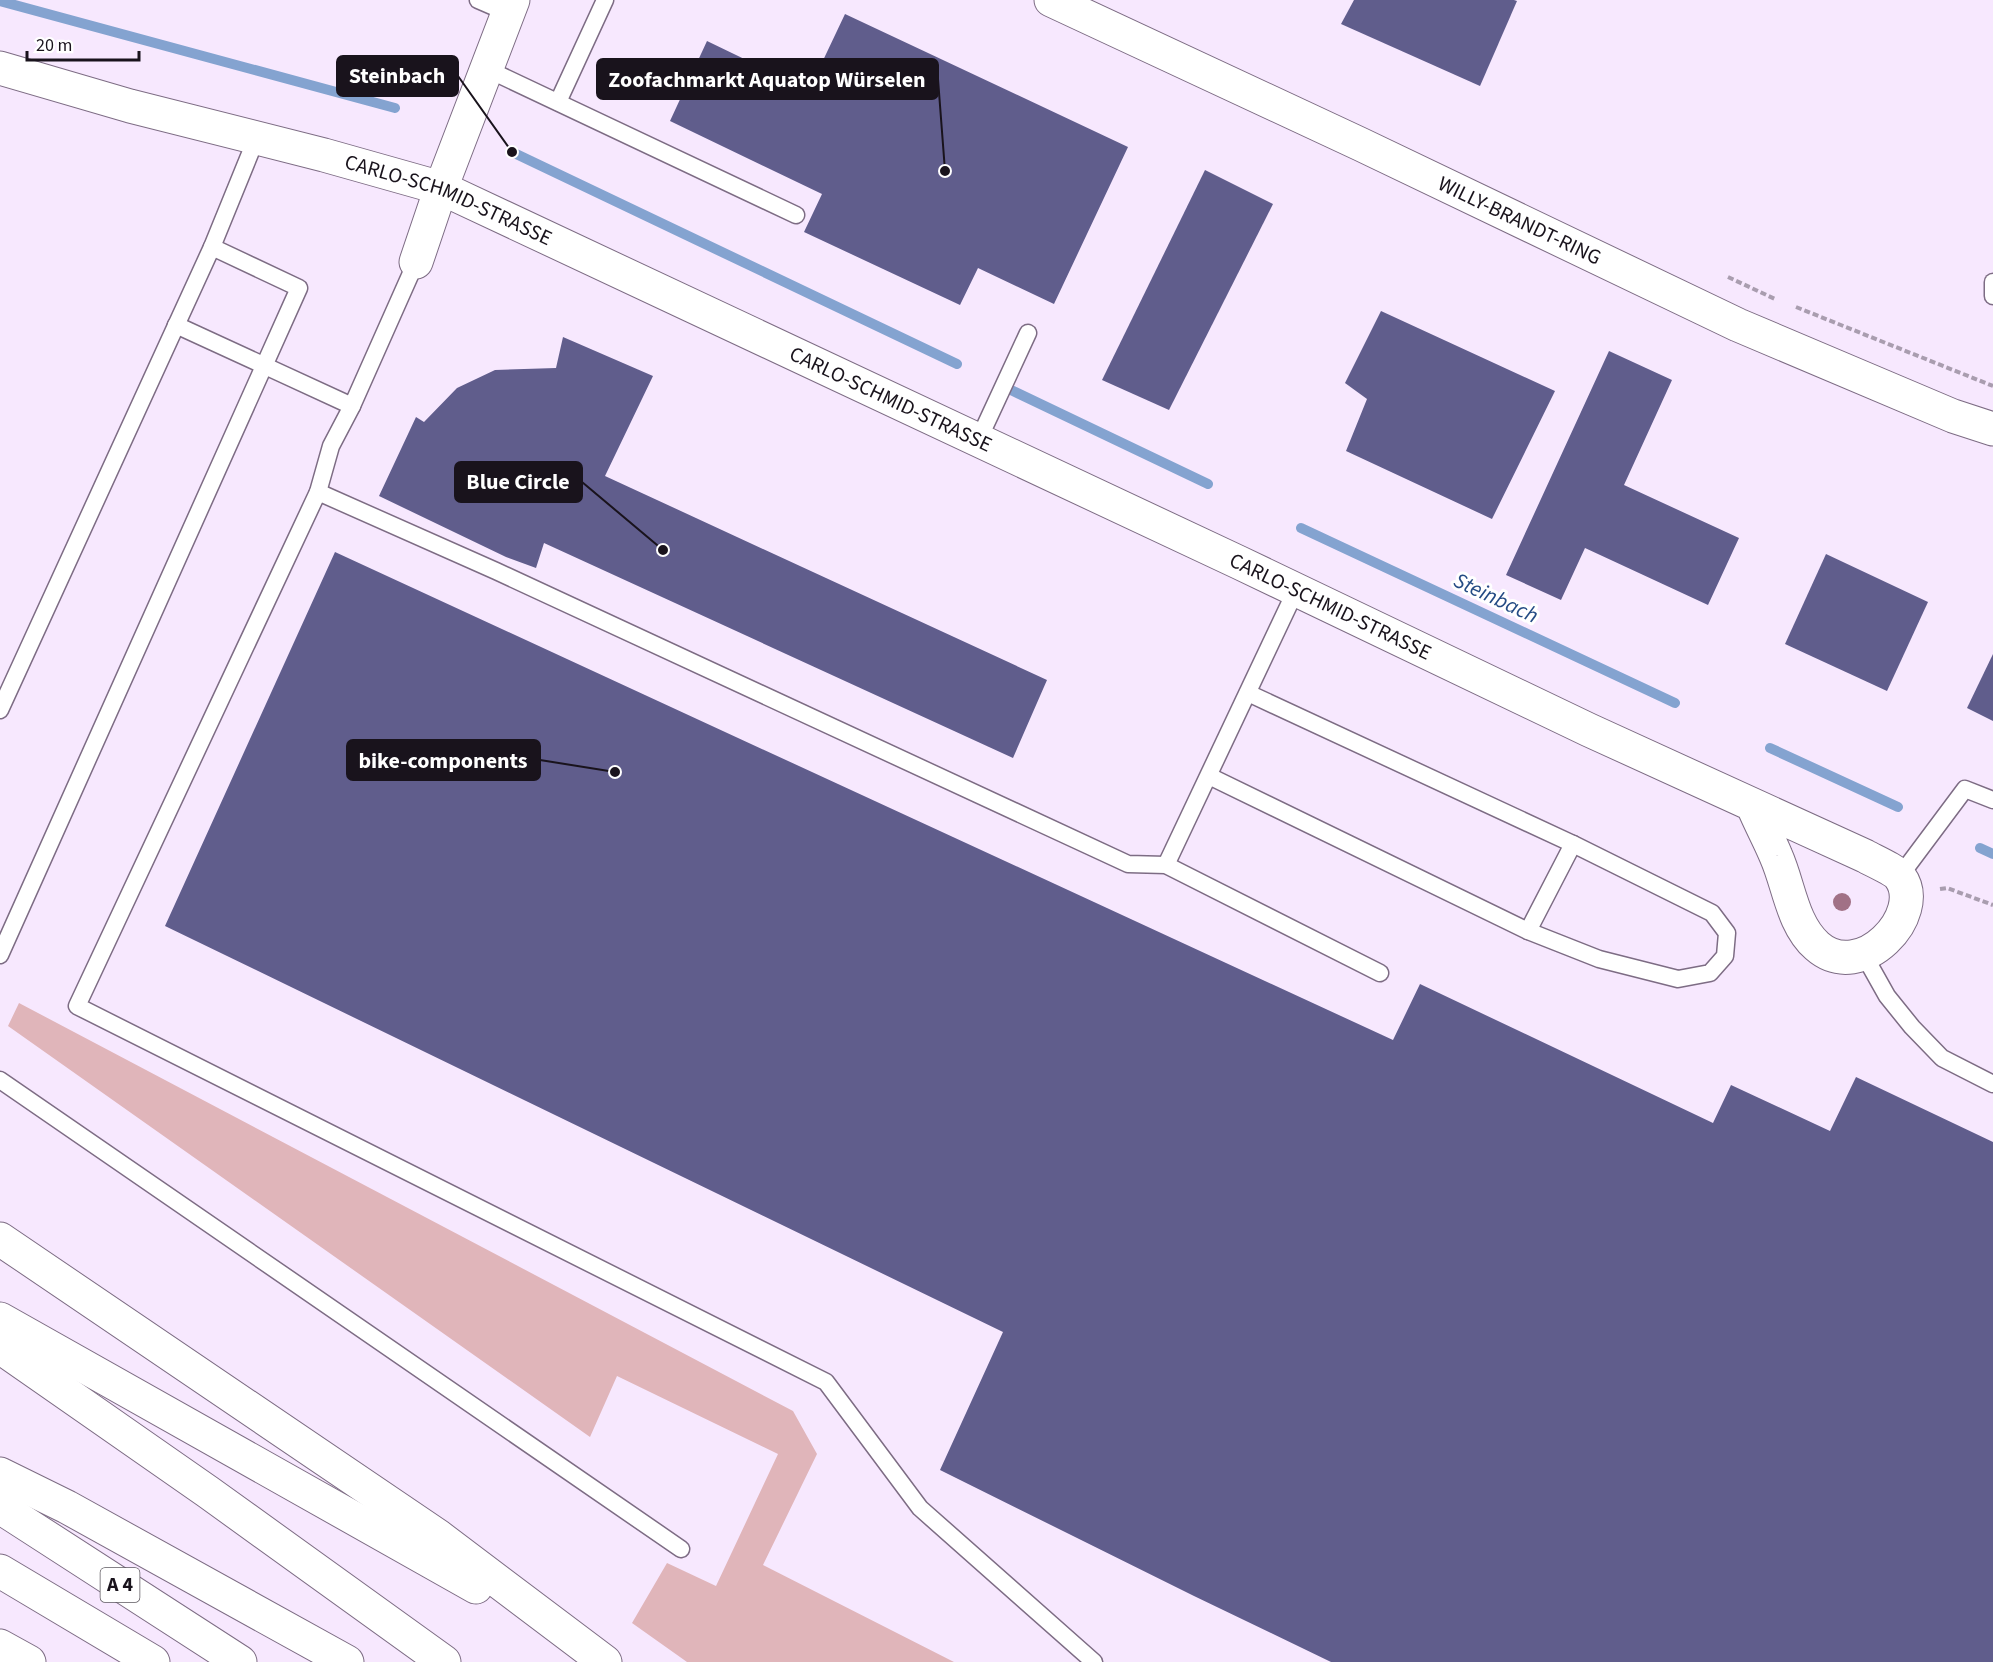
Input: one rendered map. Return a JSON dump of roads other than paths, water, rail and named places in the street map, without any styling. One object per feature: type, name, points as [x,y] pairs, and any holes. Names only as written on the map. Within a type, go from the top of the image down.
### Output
[{"type":"main road","name":"WILLY-BRANDT-RING","points":[[1051,0],[1360,144],[1738,326],[1953,416],[1993,429]]},
{"type":"main road","points":[[416,262],[441,188],[511,7]]},
{"type":"main road","name":"CARLO-SCHMID-STRASSE","points":[[0,68],[130,106],[441,188],[674,295],[1578,725],[1865,856],[1903,886]]},
{"type":"main road","points":[[1753,806],[1777,857],[1797,915],[1818,948],[1835,957],[1852,958],[1864,955],[1884,943],[1900,921],[1903,886]]},
{"type":"main road","points":[[0,1239],[438,1536],[599,1658]]},
{"type":"main road","points":[[0,1318],[599,1658]]},
{"type":"main road","points":[[0,1347],[208,1492],[444,1662]]},
{"type":"main road","points":[[0,1474],[67,1507],[347,1662]]},
{"type":"main road","name":"A 4","points":[[0,1507],[240,1662]]},
{"type":"main road","points":[[0,1571],[153,1662]]},
{"type":"main road","points":[[0,1646],[29,1662]]},
{"type":"lane","points":[[478,0],[511,7]]},
{"type":"lane","points":[[558,102],[605,0]]},
{"type":"lane","points":[[487,69],[796,214]]},
{"type":"lane","points":[[0,710],[212,247],[256,139]]},
{"type":"lane","points":[[0,955],[299,288],[212,247]]},
{"type":"lane","points":[[416,262],[352,406],[331,446],[318,492],[77,1006],[826,1382],[920,1508],[1094,1662]]},
{"type":"lane","points":[[1993,282],[1993,296]]},
{"type":"lane","points":[[176,325],[352,406]]},
{"type":"lane","points":[[978,441],[1028,333]]},
{"type":"lane","points":[[318,492],[496,571],[1128,864],[1166,865],[1380,973]]},
{"type":"lane","points":[[1166,865],[1296,590]]},
{"type":"lane","points":[[1209,776],[1528,931],[1599,959],[1678,979],[1710,973],[1725,956],[1727,933],[1712,913],[1573,844],[1248,693]]},
{"type":"lane","points":[[1903,886],[1965,789],[1993,800]]},
{"type":"lane","points":[[1528,931],[1573,844]]},
{"type":"lane","points":[[1864,955],[1893,1004],[1941,1058],[1993,1083]]},
{"type":"lane","points":[[0,1080],[681,1549]]},
{"type":"waterway","name":"Steinbach","points":[[0,1],[395,108]]},
{"type":"waterway","name":"Steinbach","points":[[512,152],[957,364]]},
{"type":"waterway","name":"Steinbach","points":[[1011,390],[1208,484]]},
{"type":"waterway","name":"Steinbach","points":[[1301,528],[1675,703]]},
{"type":"waterway","name":"Steinbach","points":[[1770,748],[1898,807]]},
{"type":"waterway","name":"Steinbach","points":[[1980,848],[1993,854]]},
{"type":"place","name":"Steinbach","points":[[512,152]]},
{"type":"place","name":"Zoofachmarkt Aquatop Würselen","points":[[945,171]]},
{"type":"place","name":"Blue Circle","points":[[663,550]]},
{"type":"place","name":"bike-components","points":[[615,772]]}]
